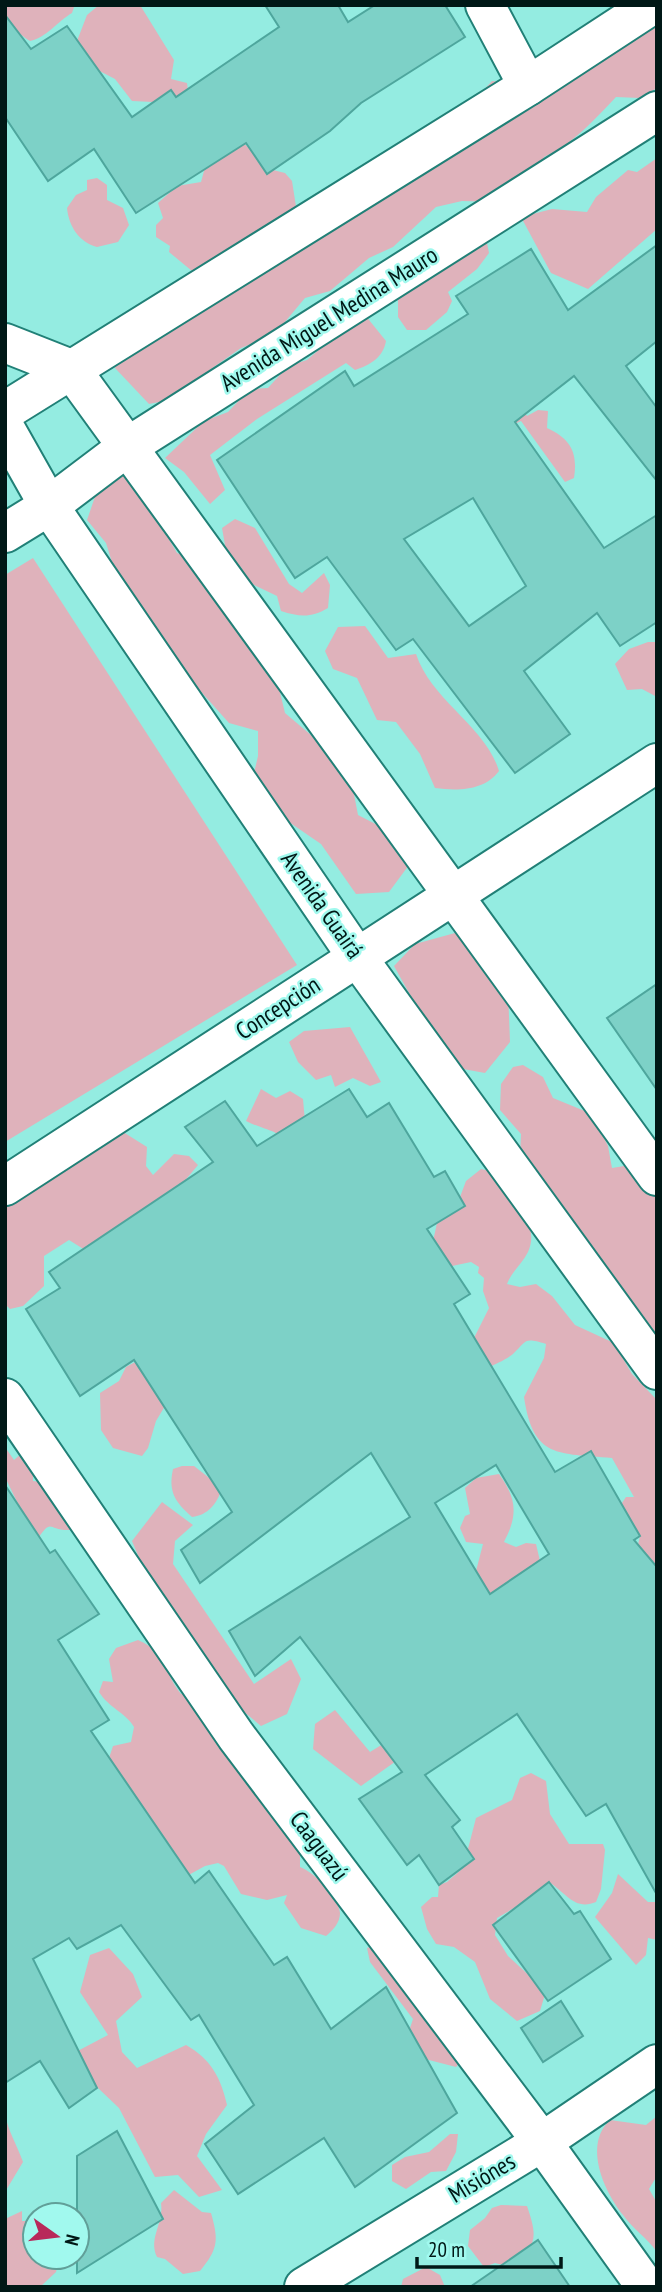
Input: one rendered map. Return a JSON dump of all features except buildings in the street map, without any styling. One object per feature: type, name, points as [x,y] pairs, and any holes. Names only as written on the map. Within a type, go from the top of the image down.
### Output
[{"type":"street","points":[[485,5],[528,86]]},
{"type":"street","points":[[5,411],[528,86],[652,5]]},
{"type":"street","name":"Avenida Miguel Medina Mauro","points":[[5,533],[49,506],[127,447],[657,111]]},
{"type":"street","points":[[5,343],[71,369],[657,1176]]},
{"type":"street","name":"Avenida Guairá","points":[[5,428],[49,506],[357,957],[657,1370]]},
{"type":"street","name":"Concepción","points":[[5,1186],[657,763]]},
{"type":"street","name":"Caaguazú","points":[[5,1398],[236,1736],[542,2142],[646,2287]]},
{"type":"street","name":"Misiónes","points":[[304,2287],[542,2142],[657,2064]]},
{"type":"shaded area","points":[[5,5],[74,7],[72,13],[47,33],[30,41],[13,26]]},
{"type":"shaded area","points":[[99,5],[140,5],[174,60],[171,79],[187,83],[189,98],[153,102],[132,101],[115,79],[88,65],[77,41],[87,15]]},
{"type":"shaded area","points":[[657,5],[657,88],[640,98],[616,97],[574,139],[544,157],[534,179],[501,202],[462,201],[436,207],[393,247],[369,258],[330,291],[305,298],[274,335],[241,348],[211,369],[192,387],[169,400],[149,404],[115,368],[122,343],[481,93],[492,81],[513,83]]},
{"type":"shaded area","points":[[239,139],[273,170],[285,173],[292,181],[297,213],[253,239],[243,240],[232,250],[192,271],[169,252],[170,246],[156,237],[156,225],[163,218],[158,203],[177,186],[201,182],[207,160]]},
{"type":"shaded area","points":[[657,158],[657,229],[588,289],[551,273],[521,217],[552,209],[587,212],[596,197],[628,170],[637,172]]},
{"type":"shaded area","points":[[97,178],[107,185],[107,200],[123,208],[129,225],[118,242],[97,247],[76,233],[67,208],[76,195],[87,190],[87,180]]},
{"type":"shaded area","points":[[486,238],[489,253],[477,269],[448,292],[452,301],[447,312],[426,330],[407,330],[398,317],[398,295]]},
{"type":"shaded area","points":[[365,315],[386,341],[379,356],[355,370],[346,363],[257,419],[210,455],[225,490],[210,504],[184,472],[165,458],[204,421],[228,412],[250,389],[268,388],[288,366],[307,360],[350,323]]},
{"type":"shaded area","points":[[521,407],[527,416],[538,410],[548,411],[547,428],[562,437],[574,454],[574,478],[565,482],[521,421],[504,429]]},
{"type":"shaded area","points":[[107,462],[131,474],[177,553],[223,570],[276,676],[285,713],[331,752],[352,784],[358,815],[389,831],[409,865],[389,892],[356,894],[321,844],[286,820],[247,803],[258,756],[258,731],[229,723],[195,685],[153,630],[137,600],[117,578],[106,543],[87,520]]},
{"type":"shaded area","points":[[235,519],[255,528],[289,584],[302,593],[324,573],[330,585],[328,608],[305,616],[281,611],[277,596],[248,582],[241,567],[228,562],[222,528]]},
{"type":"shaded area","points":[[33,558],[297,965],[5,1142],[5,575]]},
{"type":"shaded area","points":[[365,626],[388,658],[416,654],[433,685],[483,741],[492,755],[499,771],[493,778],[470,788],[435,788],[420,754],[396,722],[377,720],[357,678],[333,669],[325,651],[338,627]]},
{"type":"shaded area","points":[[648,642],[657,642],[657,697],[642,689],[627,690],[615,664],[629,649]]},
{"type":"shaded area","points":[[455,933],[477,952],[508,991],[510,1042],[485,1073],[463,1069],[437,1043],[394,966],[415,944]]},
{"type":"shaded area","points":[[350,1027],[381,1082],[370,1086],[353,1078],[335,1087],[331,1075],[316,1080],[298,1062],[289,1042],[304,1031]]},
{"type":"shaded area","points":[[523,1065],[543,1077],[553,1098],[592,1114],[608,1146],[612,1168],[624,1166],[631,1174],[644,1178],[657,1195],[657,1356],[625,1293],[520,1157],[521,1134],[500,1110],[501,1084],[513,1067]]},
{"type":"shaded area","points":[[261,1089],[276,1098],[290,1091],[303,1099],[305,1122],[293,1146],[276,1133],[246,1121]]},
{"type":"shaded area","points":[[120,1130],[147,1147],[146,1166],[153,1175],[174,1154],[189,1156],[198,1165],[177,1190],[171,1189],[167,1197],[85,1250],[69,1240],[44,1256],[44,1286],[23,1306],[10,1309],[5,1304],[5,1185]]},
{"type":"shaded area","points":[[481,1169],[498,1173],[523,1210],[531,1231],[528,1252],[507,1284],[520,1287],[536,1284],[552,1296],[575,1325],[614,1343],[632,1374],[657,1400],[657,1567],[637,1549],[640,1536],[633,1522],[623,1519],[622,1503],[626,1497],[634,1497],[612,1458],[563,1453],[551,1449],[534,1432],[524,1397],[544,1358],[546,1344],[526,1342],[510,1356],[488,1368],[468,1350],[489,1308],[483,1291],[484,1278],[478,1273],[479,1267],[471,1262],[452,1266],[444,1255],[432,1246],[437,1223],[457,1205],[466,1181]]},
{"type":"shaded area","points":[[137,1361],[171,1396],[156,1421],[148,1448],[142,1456],[113,1448],[101,1430],[100,1393],[119,1381],[126,1367]]},
{"type":"shaded area","points":[[5,1447],[14,1460],[21,1454],[33,1459],[33,1481],[49,1483],[76,1518],[70,1530],[51,1526],[45,1529],[36,1541],[5,1477]]},
{"type":"shaded area","points":[[194,1466],[222,1488],[211,1508],[198,1516],[192,1517],[186,1512],[172,1490],[173,1469]]},
{"type":"shaded area","points":[[499,1474],[514,1507],[512,1523],[504,1542],[516,1547],[526,1543],[536,1544],[540,1561],[490,1594],[476,1571],[483,1544],[466,1542],[460,1528],[465,1516],[470,1514],[465,1488],[476,1478]]},
{"type":"shaded area","points":[[162,1502],[193,1525],[175,1541],[173,1564],[254,1684],[291,1659],[301,1679],[287,1714],[261,1726],[243,1711],[142,1565],[132,1541]]},
{"type":"shaded area","points":[[138,1640],[161,1657],[181,1694],[207,1687],[300,1839],[300,1867],[319,1880],[339,1907],[340,1917],[336,1926],[326,1936],[301,1928],[284,1903],[287,1895],[267,1900],[241,1894],[224,1866],[218,1863],[205,1866],[174,1883],[112,1772],[109,1758],[113,1746],[131,1742],[134,1727],[99,1692],[103,1681],[113,1682],[109,1659],[116,1648]]},
{"type":"shaded area","points":[[335,1710],[370,1752],[404,1731],[406,1754],[361,1786],[313,1749],[315,1724]]},
{"type":"shaded area","points":[[531,1773],[546,1781],[550,1814],[569,1844],[603,1844],[605,1850],[601,1889],[596,1902],[576,1903],[549,1882],[538,1894],[497,1918],[495,1935],[508,1956],[546,1991],[540,2011],[517,2021],[490,1999],[475,1962],[454,1947],[436,1944],[427,1929],[421,1907],[432,1897],[438,1897],[439,1885],[447,1882],[463,1868],[476,1818],[512,1800],[520,1778]]},
{"type":"shaded area","points":[[618,1874],[648,1902],[657,1902],[657,1940],[648,1938],[646,1955],[636,1965],[595,1917],[612,1893]]},
{"type":"shaded area","points":[[377,1944],[462,2060],[456,2067],[425,2059],[410,2028],[413,2019],[370,1962],[367,1948]]},
{"type":"shaded area","points":[[109,1948],[133,1974],[142,1997],[116,2021],[122,2052],[137,2068],[186,2045],[202,2056],[214,2070],[222,2086],[227,2105],[206,2134],[197,2156],[222,2190],[199,2197],[178,2175],[155,2177],[119,2108],[98,2088],[62,2093],[70,2055],[108,2035],[80,1992],[90,1955]]},
{"type":"shaded area","points":[[5,2114],[23,2162],[5,2192]]},
{"type":"shaded area","points":[[657,2116],[657,2176],[649,2189],[657,2203],[657,2252],[627,2220],[609,2194],[597,2155],[602,2130],[610,2120],[646,2125]]},
{"type":"shaded area","points":[[450,2134],[458,2134],[456,2152],[446,2171],[431,2172],[406,2189],[392,2181],[392,2165],[405,2157],[429,2152]]},
{"type":"shaded area","points":[[174,2190],[202,2212],[211,2213],[216,2238],[214,2250],[200,2271],[183,2274],[165,2259],[157,2257],[154,2244],[161,2203]]},
{"type":"shaded area","points":[[501,2205],[527,2206],[533,2226],[533,2241],[526,2253],[511,2267],[495,2263],[484,2267],[468,2246],[470,2230],[485,2218],[492,2208]]},
{"type":"shaded area","points":[[21,2211],[21,2271],[56,2271],[40,2287],[5,2287],[5,2219]]},
{"type":"shaded area","points":[[426,2267],[440,2275],[445,2287],[401,2287],[403,2279]]}]
